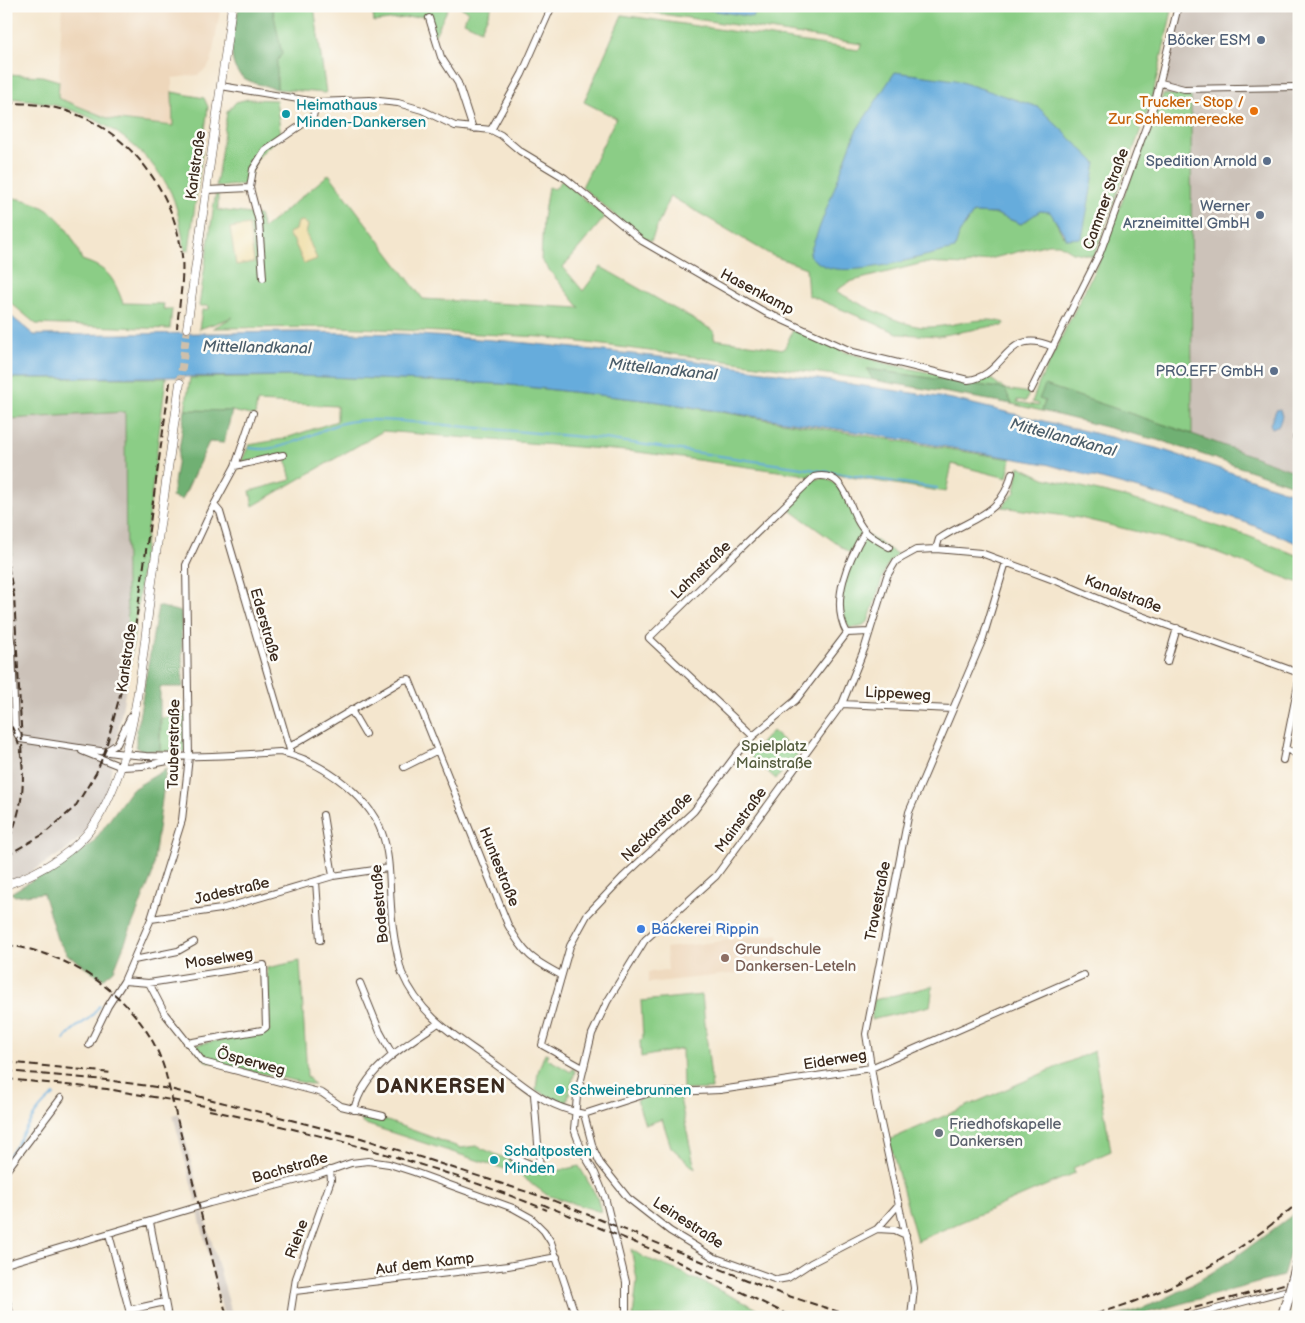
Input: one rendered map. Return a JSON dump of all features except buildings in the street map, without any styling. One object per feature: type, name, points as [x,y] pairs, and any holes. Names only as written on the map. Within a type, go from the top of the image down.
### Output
[{"type":"main road","points":[[1284,1312],[1298,1262]]},
{"type":"street","name":"Karlstraße","points":[[187,328],[232,6]]},
{"type":"street","points":[[220,86],[316,102],[370,100],[398,103],[422,110],[455,126],[491,130],[522,74],[552,6]]},
{"type":"street","name":"Cammer Straße","points":[[1032,390],[1094,268],[1161,84],[1178,6]]},
{"type":"street","points":[[429,18],[441,57],[458,83],[472,129]]},
{"type":"street","points":[[1161,84],[1184,89],[1299,87]]},
{"type":"street","points":[[263,278],[259,222],[250,188],[250,179],[257,160],[274,143],[313,117],[316,102]]},
{"type":"street","name":"Hasenkamp","points":[[491,130],[501,135],[520,151],[565,178],[642,241],[764,312],[845,349],[883,361],[968,380],[986,373],[1020,343],[1032,340],[1054,346]]},
{"type":"street","points":[[206,190],[250,188]]},
{"type":"street","name":"Karlstraße","points":[[6,885],[39,870],[78,842],[96,821],[122,767],[134,707],[180,383]]},
{"type":"street","name":"Tauberstraße","points":[[89,1045],[108,1006],[124,981],[151,919],[182,820],[189,757],[184,573],[189,554],[235,466],[254,413]]},
{"type":"street","points":[[1299,431],[1296,437],[1299,444]]},
{"type":"street","points":[[235,466],[283,455]]},
{"type":"street","points":[[936,549],[940,539],[996,506],[1006,494],[1012,473]]},
{"type":"street","name":"Lahnstraße","points":[[753,736],[649,638],[814,477],[826,476],[839,482],[865,531],[889,547]]},
{"type":"street","name":"Ederstraße","points":[[214,505],[220,512],[286,739],[291,746],[290,754]]},
{"type":"street","points":[[865,531],[852,554],[841,592],[842,616],[847,633],[869,632]]},
{"type":"street","name":"Kanalstraße","points":[[936,549],[981,553],[1125,610],[1299,674]]},
{"type":"street","name":"Mainstraße","points":[[626,1317],[626,1282],[619,1251],[600,1184],[582,1151],[574,1129],[583,1068],[596,1024],[645,940],[716,876],[842,704],[869,632],[887,576],[896,561],[909,552],[936,549]]},
{"type":"street","name":"Travestraße","points":[[911,1317],[914,1288],[906,1236],[871,1068],[866,1034],[909,812],[982,641],[1006,562]]},
{"type":"street","points":[[6,613],[12,647],[15,730],[20,739],[75,748],[122,767]]},
{"type":"street","points":[[1167,662],[1177,628]]},
{"type":"street","name":"Neckarstraße","points":[[583,1068],[542,1045],[570,946],[587,914],[622,878],[694,811],[739,751],[753,736],[796,700],[847,633]]},
{"type":"street","name":"Huntestraße","points":[[351,710],[409,678],[508,925],[522,950],[536,962],[561,975]]},
{"type":"street","points":[[1283,760],[1299,680]]},
{"type":"street","name":"Lippeweg","points":[[842,704],[952,709]]},
{"type":"street","points":[[105,751],[117,744],[125,731],[134,707]]},
{"type":"street","points":[[291,746],[351,710],[365,734]]},
{"type":"street","name":"Bodestraße","points":[[75,748],[189,757],[280,752],[315,764],[337,779],[371,812],[386,840],[394,937],[402,972],[421,1006],[437,1024],[534,1095],[575,1112]]},
{"type":"street","points":[[1286,749],[1299,755]]},
{"type":"street","points":[[404,767],[438,750]]},
{"type":"street","name":"Bodestraße","points":[[122,767],[142,766],[189,757]]},
{"type":"street","points":[[324,816],[333,876]]},
{"type":"street","name":"Jadestraße","points":[[151,919],[221,909],[333,876],[388,868]]},
{"type":"street","points":[[316,881],[320,940]]},
{"type":"street","points":[[134,960],[178,951],[194,942]]},
{"type":"street","name":"Moselweg","points":[[124,981],[149,983],[264,965],[266,1027],[262,1030],[187,1043]]},
{"type":"street","name":"Eiderweg","points":[[584,1114],[648,1093],[720,1090],[871,1068],[1084,975]]},
{"type":"street","name":"Ösperweg","points":[[149,983],[165,1014],[203,1062],[322,1093],[341,1106],[383,1116]]},
{"type":"street","points":[[360,983],[380,1032],[392,1054]]},
{"type":"street","points":[[354,1110],[357,1096],[364,1084],[392,1054],[437,1024]]},
{"type":"street","points":[[512,1157],[540,1168],[534,1095]]},
{"type":"street","points":[[6,1171],[61,1098]]},
{"type":"street","points":[[575,1112],[584,1114]]},
{"type":"street","name":"Leinestraße","points":[[584,1114],[593,1148],[600,1162],[628,1198],[670,1231],[713,1257],[777,1280],[782,1280],[877,1229],[899,1204]]},
{"type":"street","name":"Bachstraße","points":[[6,1264],[351,1163],[383,1163],[513,1208],[531,1218],[544,1231],[558,1257],[576,1317]]},
{"type":"street","name":"Riehe","points":[[290,1317],[296,1278],[331,1180],[330,1170]]},
{"type":"street","points":[[150,1222],[168,1317]]},
{"type":"street","points":[[877,1229],[895,1230],[906,1236]]},
{"type":"street","points":[[109,1234],[130,1313],[165,1302]]},
{"type":"street","name":"Auf dem Kamp","points":[[294,1291],[508,1266],[558,1257]]},
{"type":"street","points":[[1186,1317],[1299,1287]]},
{"type":"street","points":[[6,1297],[11,1317]]},
{"type":"shaded area","points":[[62,6],[221,6],[211,62],[198,75],[172,78],[173,126],[110,119],[58,98]]},
{"type":"shaded area","points":[[1182,6],[1299,6],[1299,473],[1192,434],[1190,94],[1163,95]]},
{"type":"shaded area","points":[[125,411],[126,590],[130,666],[107,793],[91,827],[68,849],[18,880],[6,884],[6,557],[12,554],[8,419]]},
{"type":"shaded area","name":"Grundschule Dankersen-Leteln","points":[[778,934],[785,968],[648,983],[648,972],[668,970],[666,948]]},
{"type":"shaded area","points":[[179,1113],[201,1201],[196,1202],[173,1115]]},
{"type":"shaded area","points":[[203,1211],[233,1317],[224,1317],[198,1212]]},
{"type":"green space","points":[[239,6],[272,6],[282,54],[277,61],[277,89],[243,78],[235,68],[232,42]]},
{"type":"green space","points":[[273,6],[314,6],[326,93],[277,89]]},
{"type":"green space","points":[[372,6],[449,6],[434,37],[427,15],[374,22]]},
{"type":"green space","points":[[458,6],[492,6],[481,30],[464,22],[468,11]]},
{"type":"green space","points":[[609,6],[1136,6],[1149,8],[1150,6],[1173,6],[1152,99],[1094,256],[1072,252],[1059,244],[1048,244],[966,265],[923,263],[849,282],[836,291],[880,313],[916,326],[935,327],[986,320],[1005,323],[1003,326],[993,326],[938,336],[900,334],[808,295],[806,268],[771,255],[670,196],[651,241],[636,234],[582,187],[616,118],[584,102],[622,15],[859,50],[862,44]],"holes":[[[856,131],[1096,163],[1063,236],[1051,212],[1040,211],[1021,224],[996,214],[973,213],[959,234]]]},
{"type":"green space","points":[[6,74],[42,76],[59,81],[58,98],[110,119],[173,126],[172,92],[204,98],[208,107],[189,250],[185,251],[171,192],[153,165],[136,148],[118,133],[98,121],[76,112],[30,100],[6,98]]},
{"type":"green space","points":[[1191,94],[1192,434],[1046,386],[1040,399],[1045,401],[1042,411],[1012,404],[1004,389],[868,369],[873,380],[542,337],[340,327],[213,328],[233,317],[199,329],[202,310],[209,309],[209,306],[199,306],[216,191],[218,191],[218,210],[259,215],[263,229],[329,174],[423,299],[580,308],[541,260],[543,219],[548,187],[555,189],[562,180],[605,217],[563,267],[583,291],[601,267],[714,331],[714,339],[784,349],[794,328],[845,352],[888,364],[974,382],[988,377],[1005,389],[1029,393],[1026,401],[1017,400],[1017,402],[1038,406],[1039,404],[1032,402],[1039,383],[1099,261],[1163,95]]},
{"type":"green space","points":[[248,99],[276,100],[281,136],[259,157],[248,184],[216,187],[227,112],[236,102]]},
{"type":"green space","points":[[6,197],[34,203],[55,215],[70,234],[82,260],[98,267],[113,280],[123,303],[164,304],[163,309],[172,309],[170,329],[36,324],[6,299]]},
{"type":"green space","points":[[867,369],[1005,389],[1012,404],[873,380]]},
{"type":"green space","points":[[302,376],[501,384],[652,401],[1011,459],[1007,478],[952,464],[946,492],[824,473],[818,473],[810,477],[800,474],[638,452],[383,431],[253,506],[250,491],[291,480],[285,454],[241,463],[249,445],[283,439],[337,421],[337,406],[257,402],[255,416],[232,411],[185,410],[190,378]]},
{"type":"green space","points":[[6,378],[166,378],[130,666],[126,590],[125,412],[8,419],[12,554],[6,557]]},
{"type":"green space","points":[[1045,385],[1192,434],[1299,473],[1299,487],[1165,442],[1042,411],[1045,401],[1039,399]]},
{"type":"green space","points":[[185,410],[232,411],[224,443],[209,442],[182,500],[172,497]]},
{"type":"green space","points":[[1019,466],[1044,478],[1128,498],[1248,536],[1299,556],[1299,583],[1205,548],[1080,518],[1002,507],[1015,492]]},
{"type":"green space","points":[[826,478],[839,486],[863,531],[850,553],[786,507],[814,479]]},
{"type":"green space","points":[[865,534],[897,554],[886,567],[868,622],[860,627],[849,628],[844,617],[842,605],[845,580]]},
{"type":"green space","points":[[158,606],[181,612],[183,687],[160,687],[160,751],[140,750],[136,747],[136,736]]},
{"type":"green space","points":[[188,715],[189,752],[160,751],[161,718]]},
{"type":"green space","name":"Spielplatz Mainstraße","points":[[772,731],[798,754],[776,779],[750,756]]},
{"type":"green space","points":[[166,769],[152,875],[114,970],[103,979],[68,955],[57,939],[43,893],[15,896],[11,893],[92,844],[131,790]]},
{"type":"green space","points":[[300,961],[307,1076],[314,1085],[206,1061],[194,1045],[270,1031],[267,968]]},
{"type":"green space","points":[[933,986],[930,1006],[871,1020],[874,1000]]},
{"type":"green space","points":[[702,995],[712,1089],[683,1090],[682,1049],[641,1057],[640,1040],[643,1039],[641,1001]]},
{"type":"green space","points":[[1094,1051],[1111,1151],[1073,1168],[1075,1173],[917,1241],[889,1140]]},
{"type":"green space","points":[[545,1053],[548,1054],[546,1058],[571,1072],[573,1068],[575,1071],[567,1102],[564,1103],[536,1090],[538,1072]]},
{"type":"green space","points":[[679,1094],[695,1169],[671,1147],[662,1119],[645,1125],[637,1100],[653,1095]]},
{"type":"green space","points":[[361,1115],[382,1119],[461,1148],[476,1146],[543,1174],[579,1166],[597,1197],[601,1212],[547,1195],[517,1173],[362,1123]]},
{"type":"green space","points":[[1299,1210],[1299,1219],[1283,1276],[1132,1317],[1112,1317],[1138,1310],[1163,1300],[1187,1287],[1234,1258]]},
{"type":"green space","points":[[631,1249],[643,1257],[686,1274],[689,1278],[698,1280],[770,1315],[766,1317],[686,1317],[684,1315],[633,1317],[637,1280]]},
{"type":"sand","points":[[303,221],[308,225],[306,234],[317,259],[304,264],[293,239],[291,239],[288,233],[296,230],[298,222]]},
{"type":"sand","points":[[249,225],[254,262],[236,265],[230,228]]},
{"type":"water","points":[[686,6],[758,6],[753,17]]},
{"type":"water","points":[[895,72],[955,80],[1038,107],[1096,163],[1082,238],[1067,239],[1050,212],[1040,211],[1021,224],[996,214],[973,213],[959,234],[955,249],[895,263],[849,270],[828,267],[811,258],[809,255],[856,131]]},
{"type":"water","name":"Mittellandkanal","points":[[6,312],[34,335],[302,332],[404,334],[507,341],[689,360],[952,399],[1160,449],[1299,495],[1299,544],[1247,523],[1153,493],[1046,464],[870,434],[652,401],[501,384],[302,376],[6,378]]},
{"type":"water","points":[[1280,409],[1282,416],[1279,425],[1272,428],[1270,424],[1276,410]]},
{"type":"waterway","points":[[250,448],[273,448],[296,442],[346,422],[370,420],[400,421],[605,439],[937,488]]},
{"type":"waterway","points":[[64,1040],[71,1031],[90,1017],[99,1006]]},
{"type":"waterway","points":[[6,1160],[33,1117],[46,1101],[54,1095]]},
{"type":"tunnel","points":[[180,383],[187,328]]},
{"type":"railway","points":[[6,103],[56,108],[81,116],[103,128],[124,144],[142,162],[157,183],[177,230],[182,256],[182,283],[177,328]]},
{"type":"railway","points":[[6,856],[44,834],[75,807],[96,773],[105,751],[128,665],[136,621],[170,382]]},
{"type":"railway","points":[[6,554],[14,596],[23,762]]},
{"type":"railway","points":[[6,716],[14,731],[19,747],[23,781],[18,814],[6,846]]},
{"type":"railway","points":[[6,945],[32,950],[81,970],[124,1003],[141,1024],[155,1046],[165,1071],[227,1317]]},
{"type":"railway","points":[[6,1062],[111,1073]]},
{"type":"railway","points":[[6,1071],[106,1080],[170,1089],[361,1138],[552,1200],[779,1293],[855,1317]]},
{"type":"railway","points":[[6,1079],[107,1089],[217,1108]]},
{"type":"railway","points":[[209,1110],[252,1119],[380,1152],[464,1179],[547,1210]]},
{"type":"railway","points":[[1085,1317],[1144,1298],[1199,1272],[1250,1240],[1299,1202]]},
{"type":"railway","points":[[542,1204],[653,1250],[793,1317]]},
{"type":"railway","points":[[1160,1317],[1299,1280]]},
{"type":"place","name":"Böcker ESM","points":[[1261,40]]},
{"type":"place","name":"Trucker - Stop / Zur Schlemmerecke","points":[[1254,111]]},
{"type":"place","name":"Heimathaus Minden-Dankersen","points":[[286,114]]},
{"type":"place","name":"Spedition Arnold","points":[[1267,161]]},
{"type":"place","name":"Werner Arzneimittel GmbH","points":[[1260,215]]},
{"type":"place","name":"PRO.EFF GmbH","points":[[1274,371]]},
{"type":"place","name":"Bäckerei Rippin","points":[[641,929]]},
{"type":"place","name":"Grundschule Dankersen-Leteln","points":[[725,958]]},
{"type":"place","name":"Schweinebrunnen","points":[[560,1090]]},
{"type":"place","name":"Friedhofskapelle Dankersen","points":[[939,1133]]},
{"type":"place","name":"Schaltposten Minden","points":[[494,1160]]},
{"type":"district","name":"DANKERSEN","points":[[441,1087]]}]
